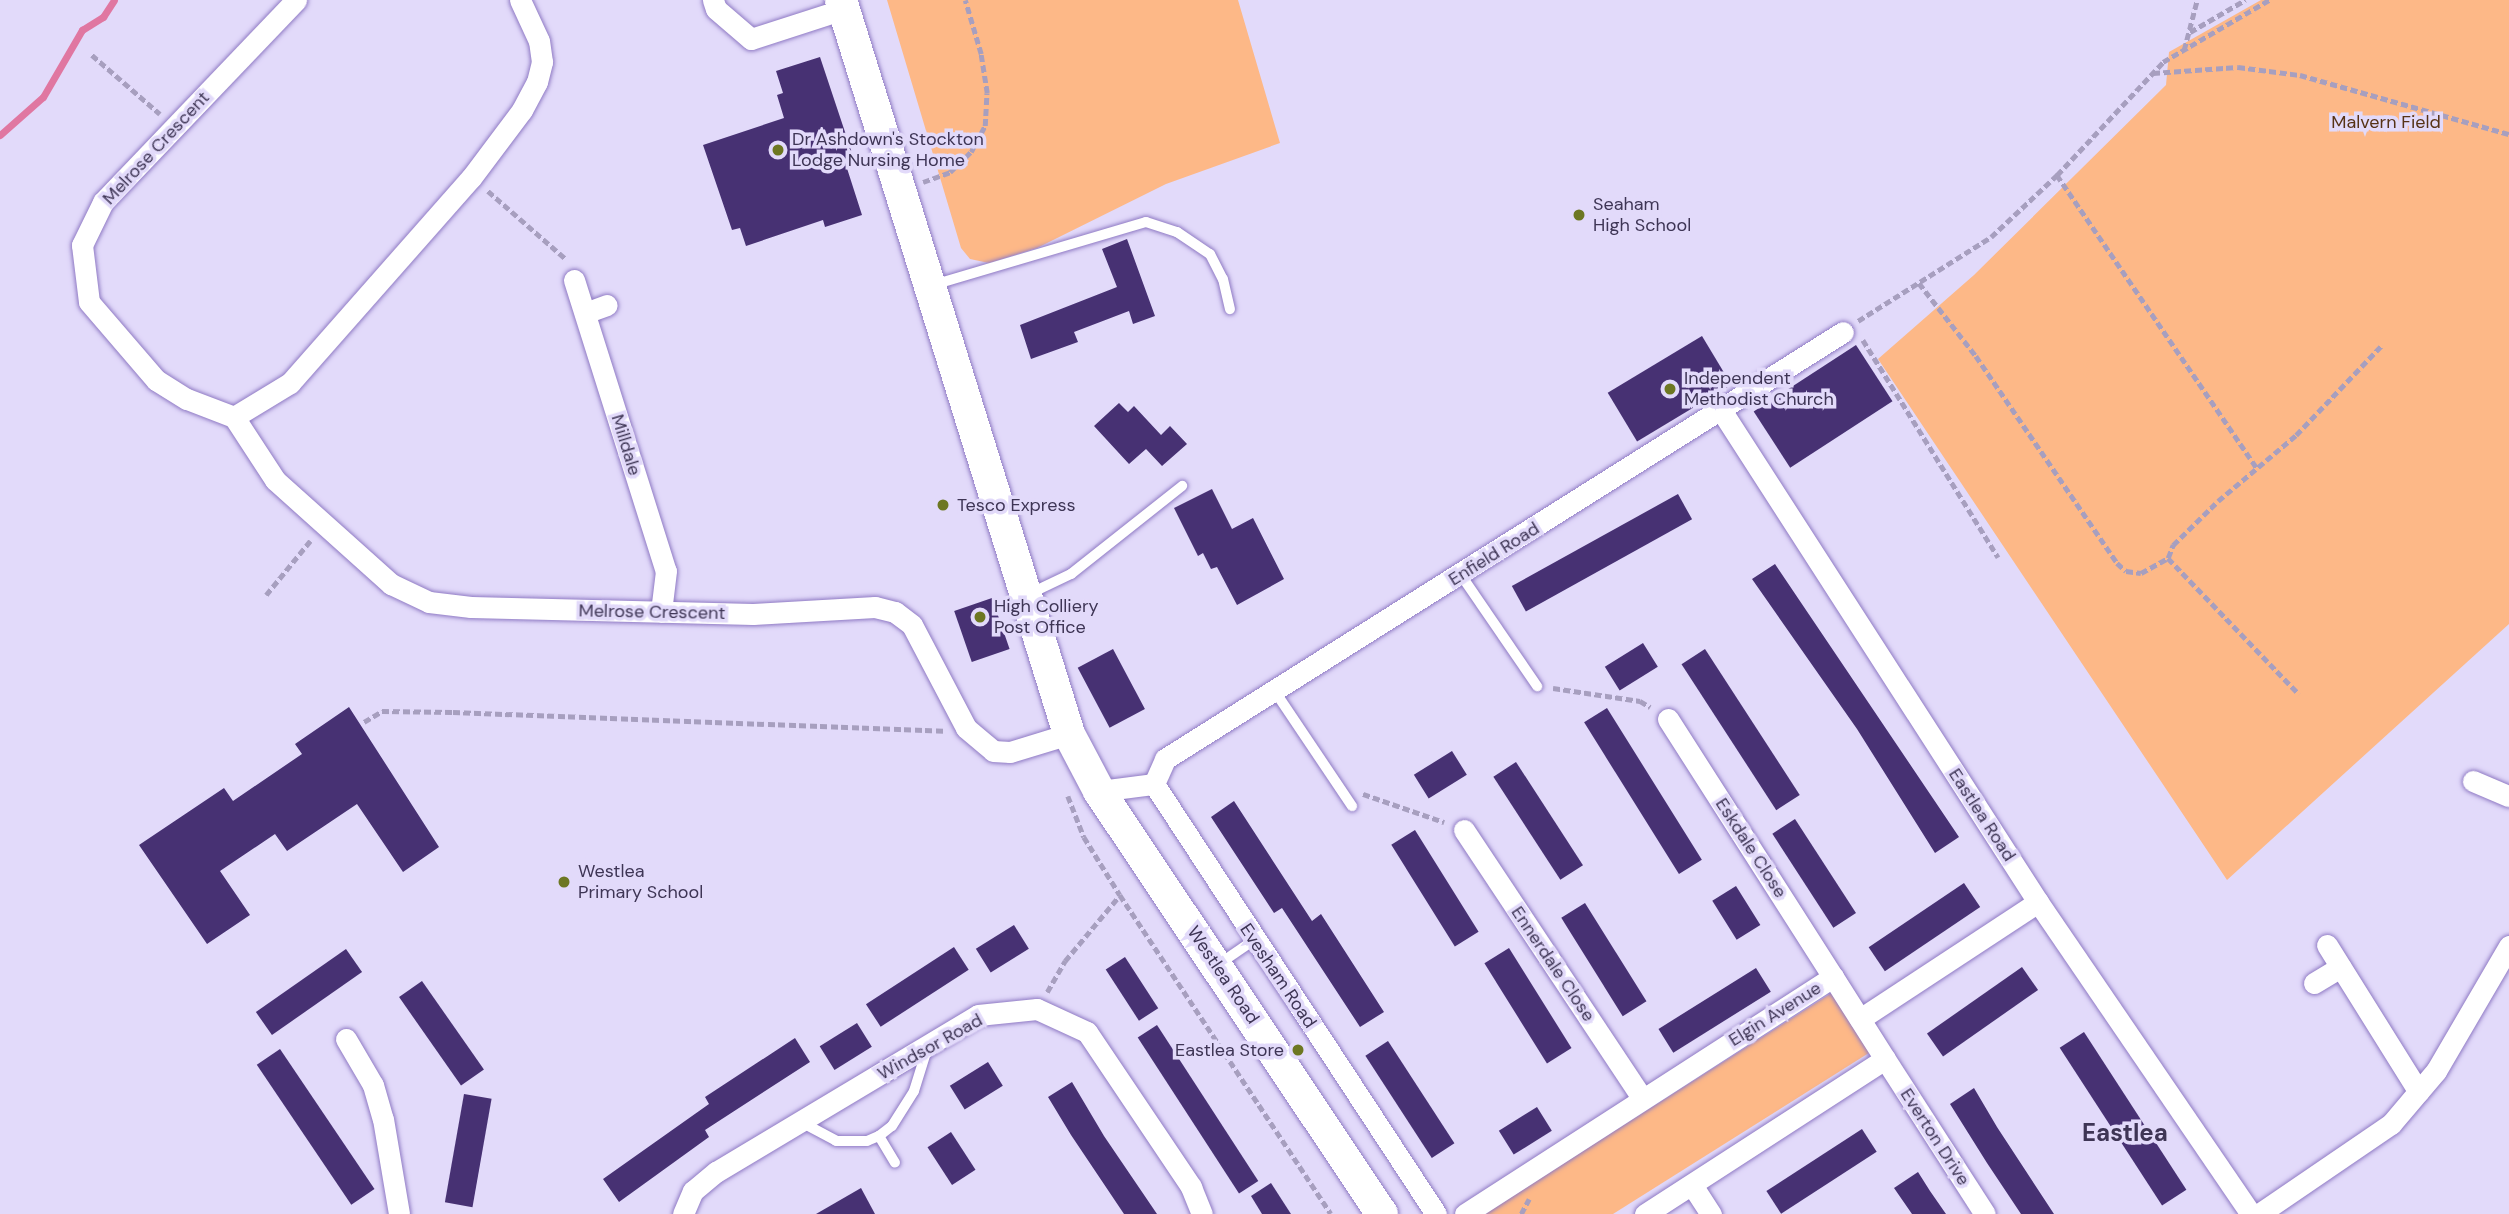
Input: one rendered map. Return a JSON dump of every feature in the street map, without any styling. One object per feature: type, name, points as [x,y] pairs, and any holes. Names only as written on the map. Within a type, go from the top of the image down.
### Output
[{"type":"main road","name":"Westlea Road","points":[[843,4],[1029,594],[1069,734],[1099,791],[1382,1214]]},
{"type":"street","name":"Melrose Crescent","points":[[296,0],[103,202],[82,244],[83,282],[89,302],[107,328],[156,380],[187,399],[234,417],[275,480],[391,584],[429,602],[471,607],[753,614],[848,607],[895,612],[912,625],[966,727],[993,751],[1010,752],[1069,734]]},
{"type":"street","points":[[234,417],[290,383],[471,178],[537,82],[542,62],[539,41],[520,0]]},
{"type":"street","points":[[713,0],[716,9],[751,39],[843,4]]},
{"type":"street","name":"Milldale","points":[[574,280],[666,571],[662,612]]},
{"type":"street","points":[[585,313],[607,305]]},
{"type":"street","name":"Enfield Road","points":[[1154,784],[1165,759],[1461,575],[1848,328]]},
{"type":"street","name":"Eastlea Road","points":[[1721,410],[2038,902],[2251,1214]]},
{"type":"street","name":"Eskdale Close","points":[[1668,719],[1833,977]]},
{"type":"street","points":[[2473,781],[2509,796]]},
{"type":"street","points":[[1099,791],[1154,784]]},
{"type":"street","name":"Evesham Road","points":[[1154,784],[1436,1214]]},
{"type":"street","name":"Ennerdale Close","points":[[1464,830],[1642,1098]]},
{"type":"street","points":[[1860,1019],[2038,902]]},
{"type":"street","points":[[2327,945],[2419,1092]]},
{"type":"street","points":[[2259,1214],[2391,1124],[2436,1071],[2509,946]]},
{"type":"street","points":[[2314,983],[2341,967]]},
{"type":"street","name":"Elgin Avenue","points":[[1465,1214],[1833,977],[1885,1059]]},
{"type":"street","points":[[1037,1009],[1087,1032],[1191,1187],[1202,1214]]},
{"type":"street","name":"Windsor Road","points":[[683,1214],[700,1185],[978,1015],[1037,1009]]},
{"type":"street","points":[[346,1039],[373,1085],[383,1119],[399,1214]]},
{"type":"street","points":[[1645,1214],[1885,1059]]},
{"type":"street","name":"Everton Drive","points":[[1885,1059],[1985,1214]]},
{"type":"street","points":[[1692,1185],[1711,1214]]},
{"type":"lane","points":[[933,285],[1146,222],[1177,232],[1210,254],[1223,279],[1230,309]]},
{"type":"lane","points":[[1029,594],[1071,574],[1182,486]]},
{"type":"lane","points":[[1461,575],[1537,686]]},
{"type":"lane","points":[[1274,691],[1352,806]]},
{"type":"lane","points":[[1217,965],[1254,940]]},
{"type":"lane","points":[[800,1122],[836,1141],[867,1141],[879,1136],[892,1126],[914,1091],[929,1045]]},
{"type":"lane","points":[[879,1136],[895,1163]]},
{"type":"path","points":[[903,190],[950,172],[971,152],[985,125],[983,67],[965,0]]},
{"type":"path","points":[[2184,50],[2197,0]]},
{"type":"path","points":[[2189,32],[2245,0]]},
{"type":"path","points":[[1998,557],[1848,328],[1991,237],[2057,175],[2152,73],[2184,50],[2269,0]]},
{"type":"path","points":[[92,55],[114,69],[174,127]]},
{"type":"path","points":[[2152,73],[2238,67],[2300,75],[2509,134]]},
{"type":"path","points":[[2057,175],[2257,468]]},
{"type":"path","points":[[471,178],[569,262],[574,280]]},
{"type":"path","points":[[1919,283],[1976,356],[2117,563],[2126,571],[2141,573],[2168,558],[2182,536],[2296,435],[2382,345]]},
{"type":"path","points":[[266,595],[325,525]]},
{"type":"path","points":[[2168,558],[2299,694]]},
{"type":"path","points":[[1537,686],[1640,701],[1668,719]]},
{"type":"path","points":[[364,722],[382,711],[881,730],[966,727]]},
{"type":"path","points":[[1066,790],[1084,837],[1120,895],[1331,1214]]},
{"type":"path","points":[[1342,792],[1359,792],[1464,830]]},
{"type":"path","points":[[1037,1009],[1065,961],[1120,895]]},
{"type":"green space","points":[[887,0],[1238,0],[1280,143],[1166,184],[1037,248],[989,263],[970,259],[961,248]]},
{"type":"green space","name":"Malvern Field","points":[[2261,0],[2509,0],[2509,624],[2227,880],[1878,359],[1974,275],[2166,85],[2169,52]]},
{"type":"green space","points":[[1833,992],[1872,1051],[1613,1214],[1484,1214]]},
{"type":"building","name":"Dr Ashdown's Stockton Lodge Nursing Home","points":[[820,57],[853,156],[844,159],[862,215],[825,227],[823,220],[746,246],[740,228],[732,230],[703,145],[784,118],[777,95],[783,93],[776,71]]},
{"type":"building","points":[[1127,239],[1155,316],[1133,324],[1129,311],[1074,332],[1078,342],[1031,359],[1020,325],[1117,287],[1102,249]]},
{"type":"building","name":"Independent Methodist Church","points":[[1702,336],[1731,385],[1637,442],[1608,393]]},
{"type":"building","points":[[1856,345],[1892,401],[1790,468],[1754,411]]},
{"type":"building","points":[[1119,403],[1128,412],[1134,406],[1161,435],[1170,426],[1187,444],[1162,466],[1146,449],[1129,464],[1094,426]]},
{"type":"building","points":[[1212,489],[1232,529],[1253,518],[1284,579],[1237,605],[1217,567],[1211,569],[1203,553],[1198,556],[1174,508]]},
{"type":"building","points":[[1678,494],[1692,519],[1526,611],[1512,586]]},
{"type":"building","points":[[1775,564],[1959,837],[1935,853],[1857,729],[1752,579]]},
{"type":"building","points":[[992,598],[1010,649],[972,662],[954,611]]},
{"type":"building","points":[[1643,643],[1658,667],[1620,691],[1605,667]]},
{"type":"building","points":[[1113,649],[1145,709],[1110,728],[1078,668]]},
{"type":"building","points":[[1705,649],[1800,795],[1776,810],[1682,664]]},
{"type":"building","points":[[349,707],[439,847],[403,872],[357,804],[287,851],[275,834],[220,871],[250,915],[207,944],[139,845],[224,788],[233,801],[302,754],[295,744]]},
{"type":"building","points":[[1607,708],[1702,860],[1679,874],[1584,722]]},
{"type":"building","points":[[1452,751],[1467,775],[1429,799],[1414,775]]},
{"type":"building","points":[[1516,762],[1583,865],[1560,880],[1493,777]]},
{"type":"building","points":[[1234,801],[1312,921],[1321,914],[1384,1012],[1360,1027],[1282,908],[1274,913],[1211,817]]},
{"type":"building","points":[[1795,819],[1856,913],[1833,928],[1772,834]]},
{"type":"building","points":[[1415,830],[1479,932],[1455,947],[1391,845]]},
{"type":"building","points":[[1964,883],[1980,907],[1885,971],[1869,947]]},
{"type":"building","points":[[1736,886],[1760,925],[1737,940],[1712,901]]},
{"type":"building","points":[[1585,903],[1646,1001],[1623,1016],[1561,918]]},
{"type":"building","points":[[1014,925],[1029,949],[991,973],[976,949]]},
{"type":"building","points":[[954,947],[969,970],[881,1027],[866,1004]]},
{"type":"building","points":[[1509,948],[1572,1048],[1547,1063],[1484,963]]},
{"type":"building","points":[[346,949],[362,972],[272,1035],[256,1012]]},
{"type":"building","points":[[1125,957],[1158,1008],[1139,1021],[1106,970]]},
{"type":"building","points":[[2022,967],[2038,990],[1943,1056],[1927,1034]]},
{"type":"building","points":[[1756,968],[1771,992],[1673,1053],[1658,1029]]},
{"type":"building","points":[[422,981],[484,1069],[461,1086],[399,997]]},
{"type":"building","points":[[857,1023],[872,1047],[835,1070],[820,1046]]},
{"type":"building","points":[[1157,1025],[1258,1181],[1239,1194],[1138,1038]]},
{"type":"building","points":[[2084,1032],[2186,1190],[2162,1205],[2060,1048]]},
{"type":"building","points":[[795,1038],[810,1062],[705,1130],[709,1137],[619,1202],[603,1179],[709,1104],[705,1097]]},
{"type":"building","points":[[1388,1041],[1454,1143],[1432,1158],[1365,1056]]},
{"type":"building","points":[[280,1049],[375,1189],[351,1205],[257,1065]]},
{"type":"building","points":[[988,1062],[1003,1086],[965,1110],[950,1086]]},
{"type":"building","points":[[1072,1082],[1104,1136],[1157,1214],[1124,1214],[1071,1135],[1048,1097]]},
{"type":"building","points":[[1974,1088],[2054,1214],[2021,1214],[1987,1163],[1950,1104]]},
{"type":"building","points":[[464,1094],[492,1099],[472,1207],[445,1202]]},
{"type":"building","points":[[1537,1107],[1552,1131],[1514,1155],[1499,1131]]},
{"type":"building","points":[[1862,1129],[1877,1152],[1781,1214],[1766,1191]]},
{"type":"building","points":[[951,1132],[976,1170],[952,1185],[928,1147]]},
{"type":"building","points":[[1918,1172],[1946,1214],[1912,1214],[1894,1188]]},
{"type":"building","points":[[1271,1183],[1291,1214],[1262,1214],[1251,1196]]},
{"type":"building","points":[[861,1188],[875,1214],[816,1214]]},
{"type":"waterway","points":[[0,135],[43,97],[82,30],[103,17],[114,0]]},
{"type":"place","name":"Dr Ashdown's Stockton Lodge Nursing Home","points":[[778,150]]},
{"type":"place","name":"Seaham High School","points":[[1579,215]]},
{"type":"place","name":"Independent Methodist Church","points":[[1670,389]]},
{"type":"place","name":"Tesco Express","points":[[943,505]]},
{"type":"place","name":"High Colliery Post Office","points":[[980,617]]},
{"type":"place","name":"Westlea Primary School","points":[[564,882]]},
{"type":"place","name":"Eastlea Store","points":[[1298,1050]]},
{"type":"district","name":"Eastlea","points":[[2125,1133]]}]
